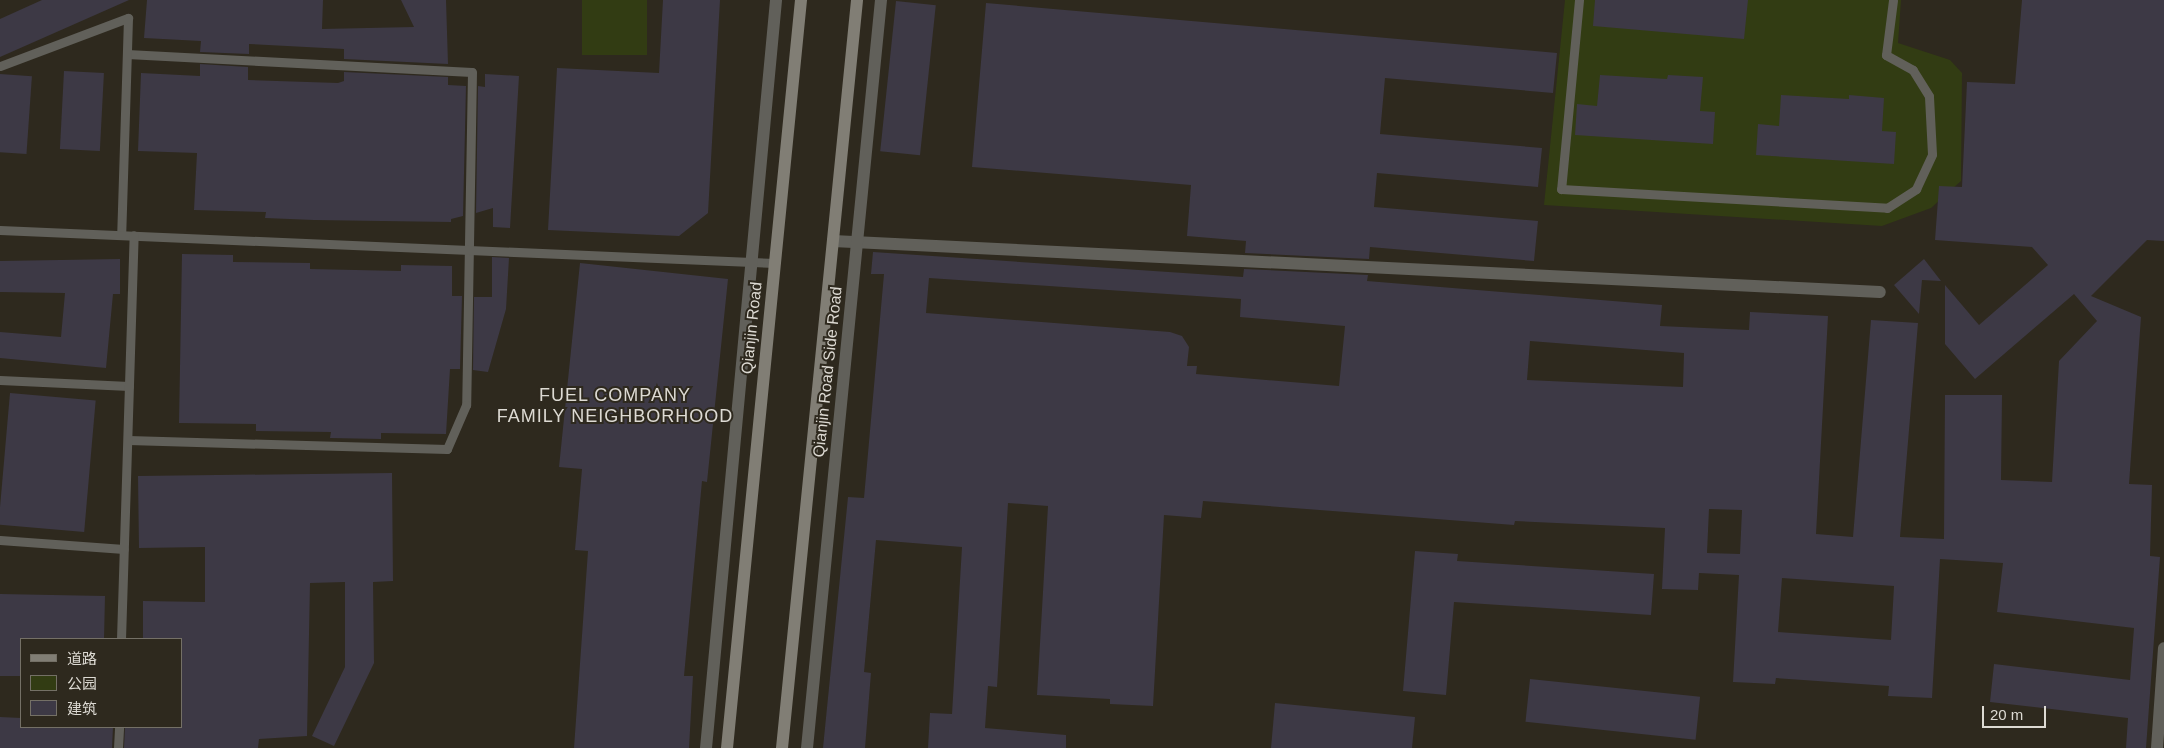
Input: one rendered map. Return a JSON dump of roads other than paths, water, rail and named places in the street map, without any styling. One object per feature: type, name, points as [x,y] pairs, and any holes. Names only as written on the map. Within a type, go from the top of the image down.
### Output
[{"type":"main road","name":"Qianjin Road","points":[[726,748],[801,0]]},
{"type":"main road","points":[[782,748],[857,0]]},
{"type":"street","points":[[706,748],[749,262],[776,0]]},
{"type":"street","name":"Qianjin Road Side Road","points":[[807,748],[881,0]]},
{"type":"street","points":[[833,241],[1880,292]]},
{"type":"street","points":[[2157,748],[2164,648]]},
{"type":"lane","points":[[1579,0],[1561,189],[1887,208],[1916,189],[1932,154],[1929,96],[1913,70],[1886,55],[1893,0]]},
{"type":"lane","points":[[0,66],[128,18],[121,235]]},
{"type":"lane","points":[[127,54],[472,72],[466,405],[447,449],[128,440]]},
{"type":"lane","points":[[0,230],[775,263]]},
{"type":"lane","points":[[121,638],[134,236]]},
{"type":"lane","points":[[0,380],[129,386]]},
{"type":"lane","points":[[0,540],[124,549]]},
{"type":"lane","points":[[118,748],[119,728]]},
{"type":"district","name":"FUEL COMPANY FAMILY NEIGHBORHOOD","points":[[615,406]]}]
